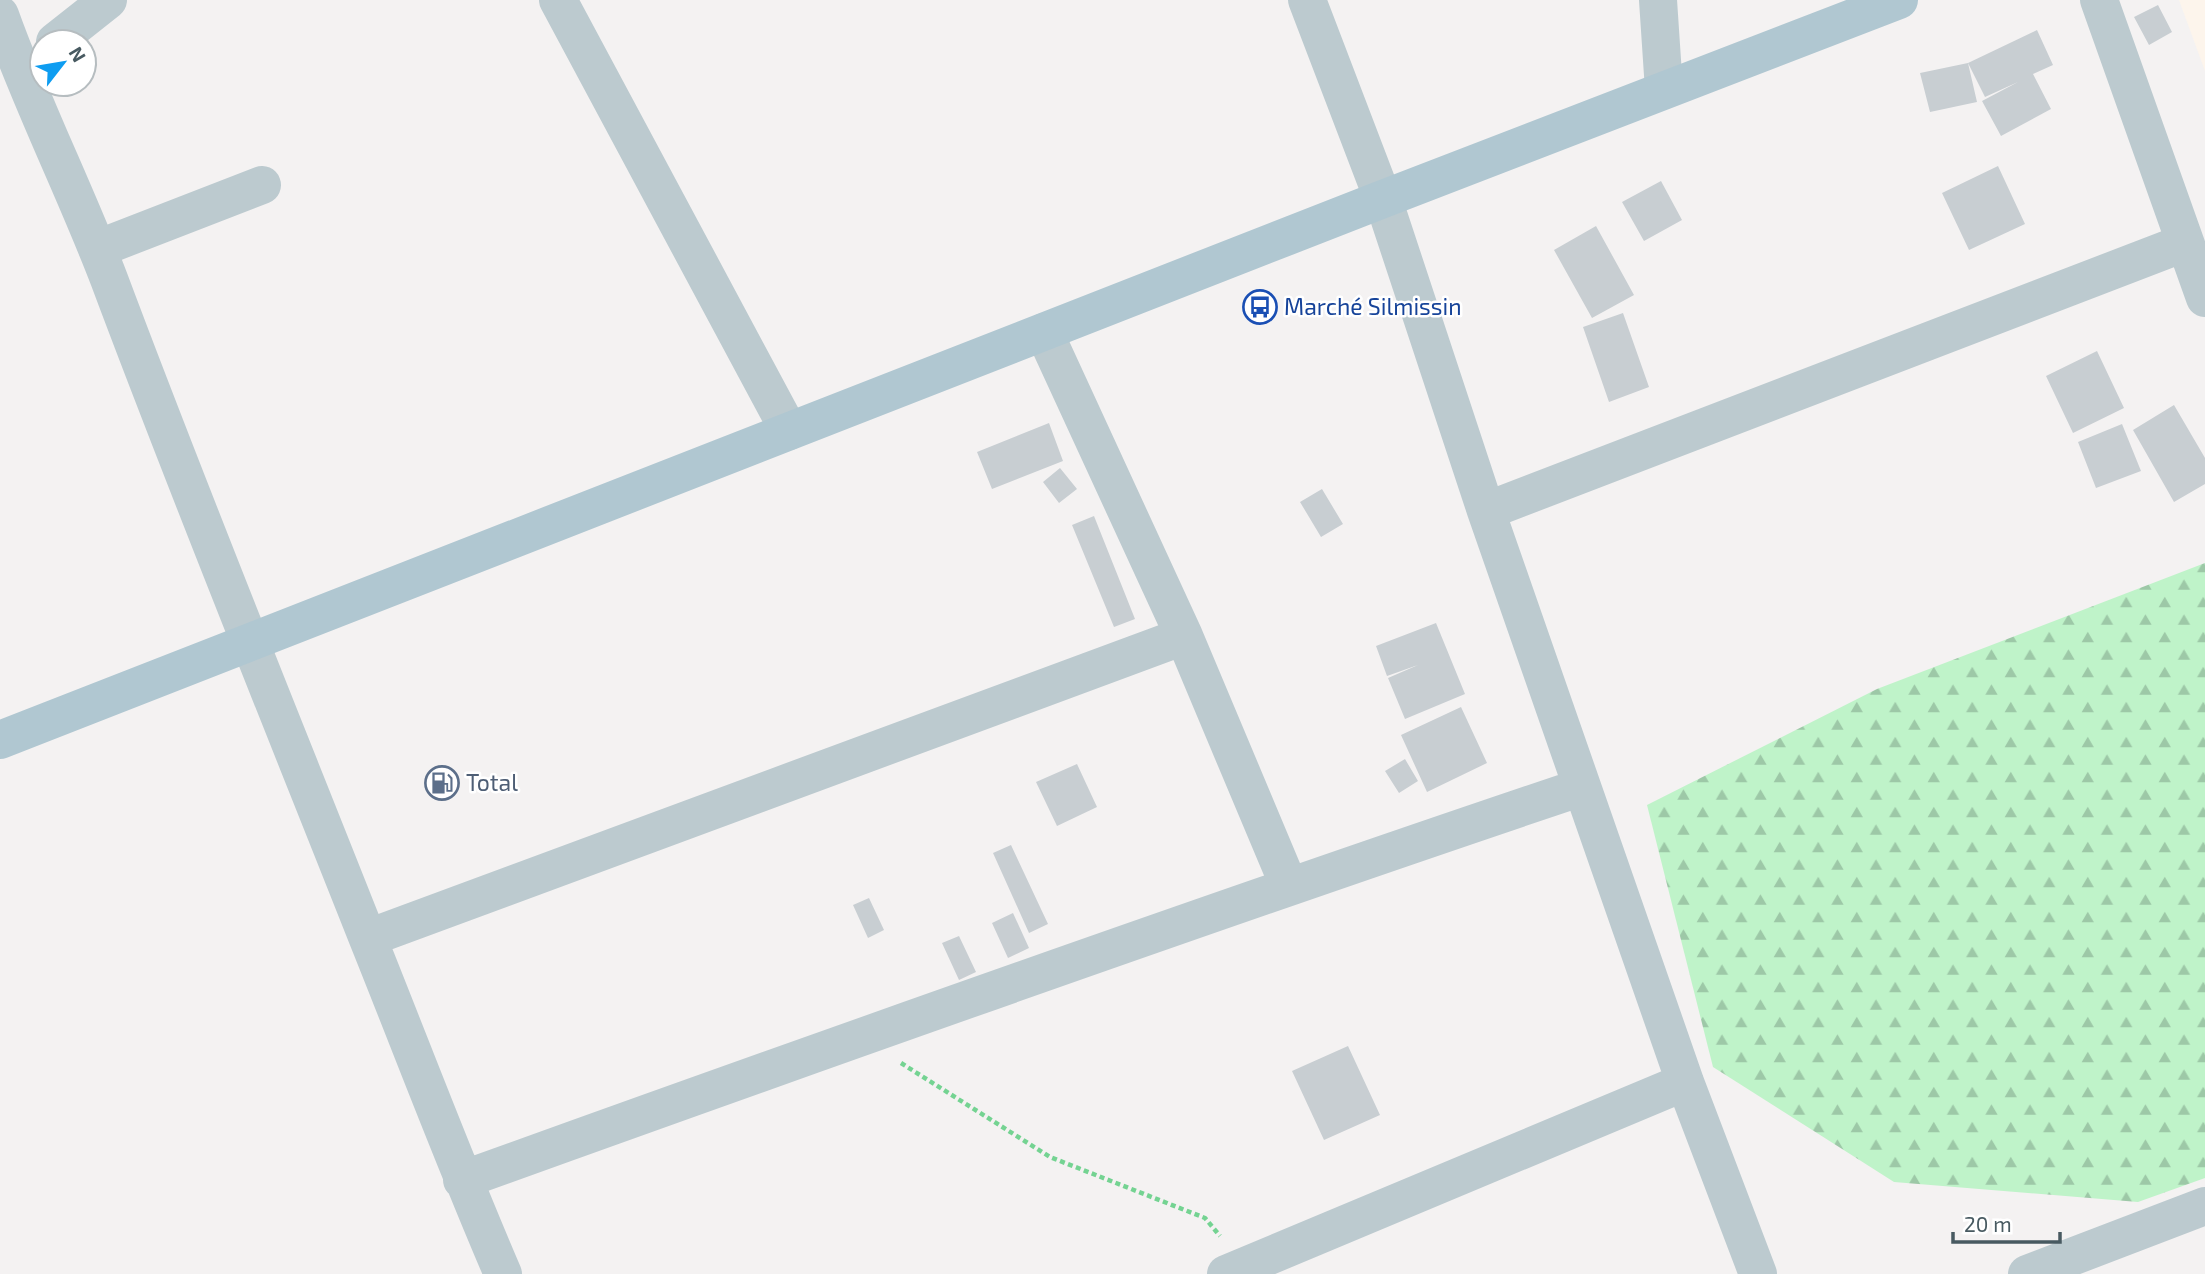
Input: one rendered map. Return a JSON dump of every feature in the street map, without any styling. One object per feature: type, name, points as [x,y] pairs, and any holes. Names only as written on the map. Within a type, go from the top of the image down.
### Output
[{"type":"main road","points":[[0,740],[1899,0]]},
{"type":"street","points":[[73,28],[108,0]]},
{"type":"street","points":[[558,0],[789,431]]},
{"type":"street","points":[[1307,0],[1383,199],[1486,511],[1582,787],[1685,1082],[1758,1274]]},
{"type":"street","points":[[1658,0],[1664,90]]},
{"type":"street","points":[[2099,0],[2205,298]]},
{"type":"street","points":[[0,15],[28,57]]},
{"type":"street","points":[[44,98],[173,449],[462,1180],[503,1274]]},
{"type":"street","points":[[97,248],[262,185]]},
{"type":"street","points":[[1486,511],[2184,243]]},
{"type":"street","points":[[1044,332],[1184,636],[1289,886]]},
{"type":"street","points":[[368,938],[1184,636]]},
{"type":"street","points":[[462,1180],[1289,886],[1582,787]]},
{"type":"street","points":[[1240,1271],[1685,1082]]},
{"type":"street","points":[[2028,1274],[2205,1206]]},
{"type":"path","points":[[859,1037],[1051,1157],[1205,1218],[1240,1271]]},
{"type":"shaded area","points":[[2179,0],[2205,0],[2205,71]]},
{"type":"green space","points":[[2205,563],[2205,1178],[2138,1202],[1894,1182],[1713,1067],[1647,805],[1877,689]]},
{"type":"building","points":[[2158,5],[2172,32],[2149,45],[2134,17]]},
{"type":"building","points":[[2037,30],[2053,65],[2033,74],[2051,109],[2001,136],[1982,101],[2018,82],[1985,97],[1968,63]]},
{"type":"building","points":[[1968,63],[1977,102],[1930,112],[1920,73]]},
{"type":"building","points":[[1998,166],[2025,224],[1969,250],[1942,193]]},
{"type":"building","points":[[1661,181],[1682,220],[1644,241],[1622,202]]},
{"type":"building","points":[[1596,226],[1634,295],[1592,318],[1554,250]]},
{"type":"building","points":[[1623,313],[1649,387],[1609,402],[1583,327]]},
{"type":"building","points":[[2097,351],[2124,408],[2073,433],[2046,376]]},
{"type":"building","points":[[2174,405],[2205,458],[2205,484],[2174,502],[2133,430]]},
{"type":"building","points":[[1049,423],[1063,461],[992,489],[977,452]]},
{"type":"building","points":[[2122,424],[2141,471],[2096,488],[2078,442]]},
{"type":"building","points":[[1060,468],[1077,489],[1059,503],[1043,482]]},
{"type":"building","points":[[1322,489],[1343,524],[1321,537],[1300,502]]},
{"type":"building","points":[[1094,516],[1135,619],[1114,627],[1072,525]]},
{"type":"building","points":[[1436,623],[1465,694],[1405,719],[1388,678],[1418,665],[1387,676],[1376,646]]},
{"type":"building","points":[[1461,707],[1487,763],[1427,792],[1401,735]]},
{"type":"building","points":[[1405,759],[1418,781],[1399,793],[1385,771]]},
{"type":"building","points":[[1077,764],[1097,807],[1057,826],[1036,782]]},
{"type":"building","points":[[1011,845],[1048,924],[1029,933],[993,853]]},
{"type":"building","points":[[869,898],[884,930],[868,938],[853,905]]},
{"type":"building","points":[[1013,913],[1029,948],[1008,958],[992,923]]},
{"type":"building","points":[[959,936],[976,972],[959,980],[942,943]]},
{"type":"building","points":[[1348,1046],[1380,1115],[1324,1140],[1292,1071]]},
{"type":"place","name":"Marché Silmissin","points":[[1260,307]]},
{"type":"place","name":"Total","points":[[442,783]]}]
